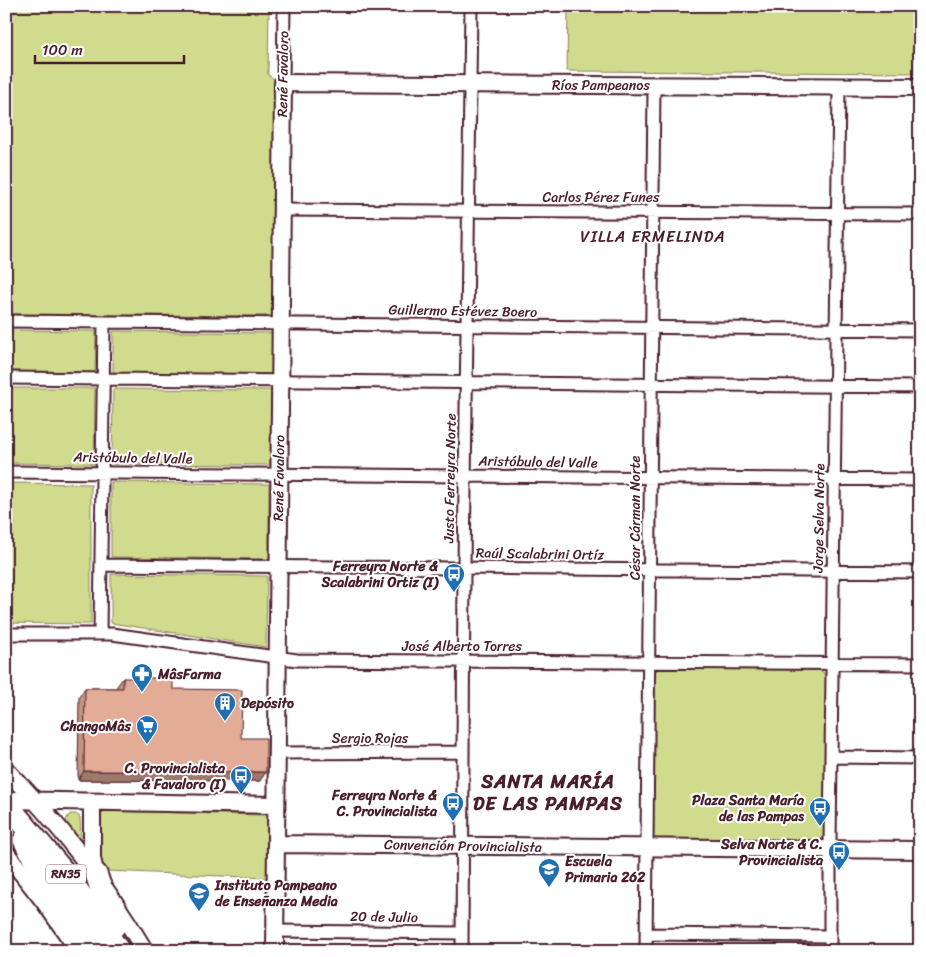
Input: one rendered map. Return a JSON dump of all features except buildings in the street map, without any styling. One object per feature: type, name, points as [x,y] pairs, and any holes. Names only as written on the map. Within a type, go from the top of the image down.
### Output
[{"type":"highway","name":"RN35","points":[[6,801],[70,879],[119,951]]},
{"type":"highway","name":"RN35","points":[[6,820],[72,901],[105,951]]},
{"type":"highway","points":[[24,840],[43,876],[74,918],[94,951]]},
{"type":"highway","points":[[96,874],[111,920],[128,951]]},
{"type":"street","name":"René Favaloro","points":[[275,951],[284,6]]},
{"type":"street","name":"Justo Ferreyra Norte","points":[[462,951],[463,661],[471,6]]},
{"type":"street","name":"Ríos Pampeanos","points":[[283,83],[920,87]]},
{"type":"street","name":"César Cárman Norte","points":[[646,951],[654,85]]},
{"type":"street","name":"Jorge Selva Norte","points":[[830,951],[840,86]]},
{"type":"street","name":"Carlos Pérez Funes","points":[[282,210],[920,214]]},
{"type":"street","name":"Guillermo Estévez Boero","points":[[6,321],[920,330]]},
{"type":"street","points":[[100,634],[104,322]]},
{"type":"street","points":[[6,378],[920,387]]},
{"type":"street","name":"Aristóbulo del Valle","points":[[6,472],[920,480]]},
{"type":"street","name":"Raúl Scalabrini Ortíz","points":[[101,565],[920,572]]},
{"type":"street","name":"José Alberto Torres","points":[[6,634],[100,634],[125,636],[297,660],[920,664]]},
{"type":"street","name":"Sergio Rojas","points":[[277,753],[463,752]]},
{"type":"street","points":[[831,757],[920,758]]},
{"type":"street","points":[[6,770],[34,800],[96,874],[145,951]]},
{"type":"street","points":[[6,801],[276,805]]},
{"type":"street","points":[[92,802],[92,858],[96,874]]},
{"type":"street","name":"Convención Provincialista","points":[[276,844],[920,850]]},
{"type":"street","points":[[6,853],[44,900],[80,951]]},
{"type":"street","name":"20 de Julio","points":[[276,931],[462,933]]},
{"type":"street","points":[[646,934],[830,936]]},
{"type":"green space","points":[[6,6],[269,6],[268,75],[274,79],[273,316],[6,314]]},
{"type":"green space","points":[[568,6],[920,6],[920,73],[567,71]]},
{"type":"green space","points":[[6,330],[96,331],[95,372],[6,371]]},
{"type":"green space","points":[[113,331],[273,333],[272,374],[113,373]]},
{"type":"green space","points":[[6,388],[95,388],[94,464],[6,463]]},
{"type":"green space","points":[[113,389],[271,390],[270,465],[112,464]]},
{"type":"green space","points":[[111,482],[269,484],[269,559],[111,557]]},
{"type":"green space","points":[[6,483],[91,484],[91,624],[6,623]]},
{"type":"green space","points":[[111,574],[267,576],[266,647],[111,623]]},
{"type":"green space","points":[[660,669],[819,670],[824,673],[826,678],[824,835],[821,840],[655,840],[653,838],[653,674]]},
{"type":"green space","points":[[104,811],[262,815],[268,822],[267,878],[107,871],[102,875],[100,871],[99,816]]},
{"type":"green space","points":[[70,814],[76,814],[80,817],[81,841],[66,822]]},
{"type":"place","name":"Ferreyra Norte & Scalabrini Ortiz (I)","points":[[454,593]]},
{"type":"place","name":"MâsFarma","points":[[142,693]]},
{"type":"place","name":"Depósito","points":[[225,722]]},
{"type":"place","name":"ChangoMâs","points":[[147,745]]},
{"type":"place","name":"C. Provincialista & Favaloro (I)","points":[[241,795]]},
{"type":"place","name":"Ferreyra Norte & C. Provincialista","points":[[453,822]]},
{"type":"place","name":"Plaza Santa María de las Pampas","points":[[820,827]]},
{"type":"place","name":"Selva Norte & C. Provincialista","points":[[839,871]]},
{"type":"place","name":"Escuela Primaria 262","points":[[549,888]]},
{"type":"place","name":"Instituto Pampeano de Enseñanza Media","points":[[199,912]]},
{"type":"district","name":"VILLA ERMELINDA","points":[[653,236]]},
{"type":"district","name":"SANTA MARÍA DE LAS PAMPAS","points":[[548,792]]}]
